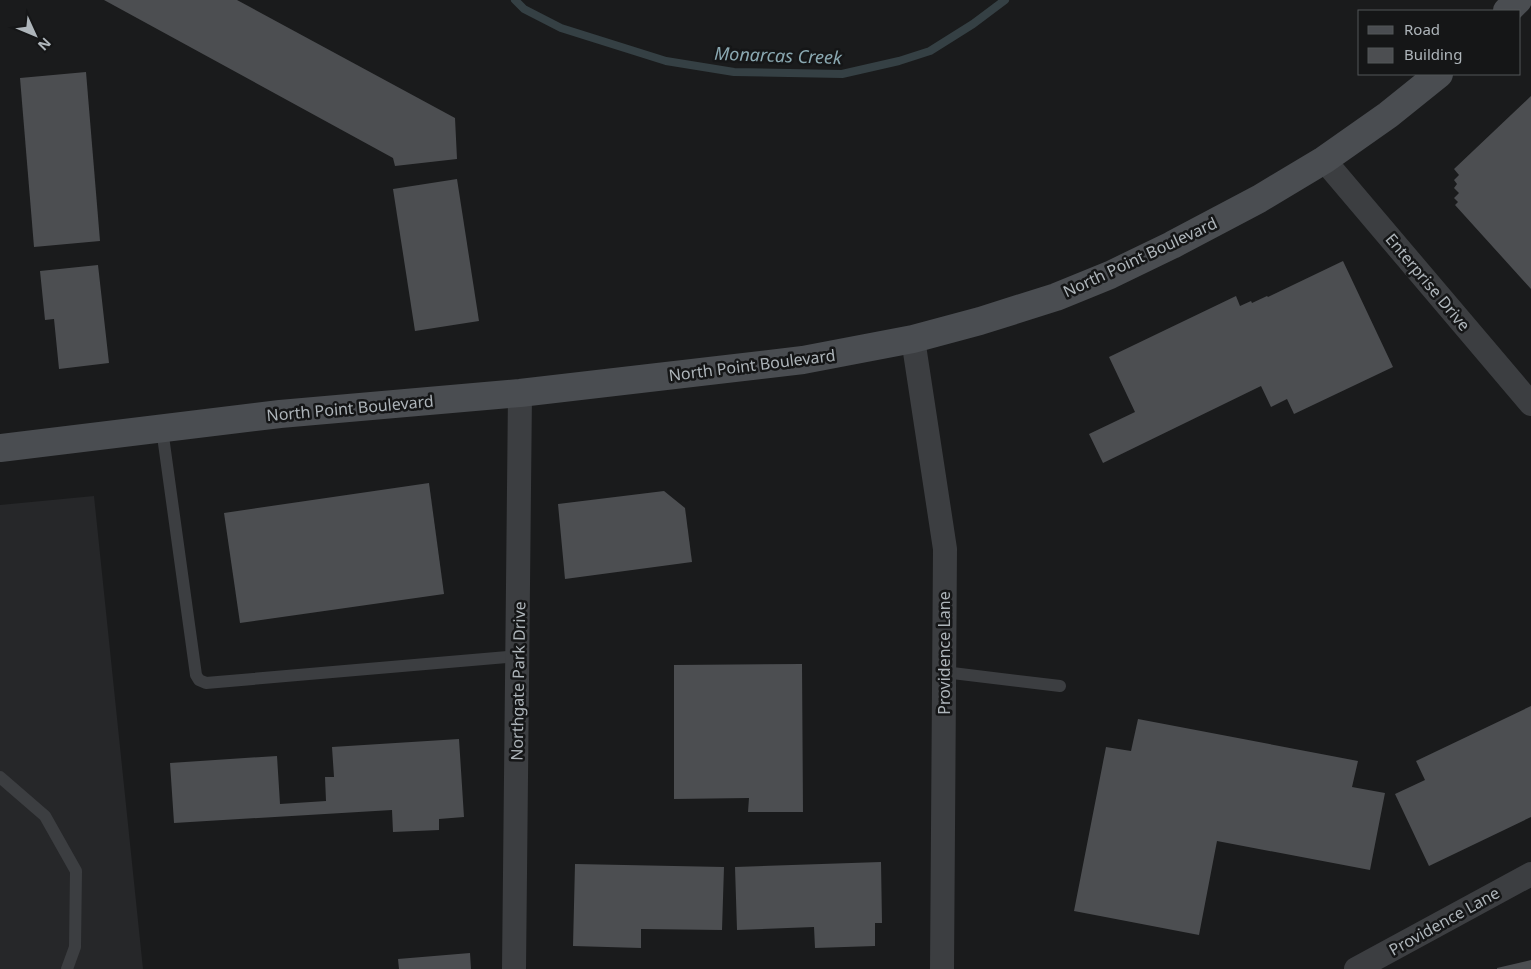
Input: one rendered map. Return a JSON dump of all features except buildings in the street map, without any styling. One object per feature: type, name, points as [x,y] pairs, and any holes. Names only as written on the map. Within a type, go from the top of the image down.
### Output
[{"type":"main road","points":[[1508,10],[1518,0]]},
{"type":"main road","name":"North Point Boulevard","points":[[0,448],[280,414],[520,393],[803,360],[913,339],[980,321],[1056,297],[1110,275],[1172,246],[1259,199],[1324,160],[1388,115],[1438,75]]},
{"type":"street","name":"Enterprise Drive","points":[[1324,160],[1531,404]]},
{"type":"street","name":"Providence Lane","points":[[913,339],[945,549],[942,969]]},
{"type":"street","name":"Northgate Park Drive","points":[[514,969],[520,393]]},
{"type":"street","name":"Providence Lane","points":[[1356,969],[1531,874]]},
{"type":"lane","points":[[162,428],[196,675],[199,680],[206,683],[518,656]]},
{"type":"lane","points":[[944,672],[1060,686]]},
{"type":"lane","points":[[0,776],[45,816],[76,871],[75,947],[67,969]]},
{"type":"shaded area","points":[[94,496],[143,969],[0,969],[0,505]]},
{"type":"waterway","name":"Monarcas Creek","points":[[515,0],[524,9],[561,28],[666,61],[734,72],[842,74],[899,61],[930,51],[973,24],[1005,0]]}]
